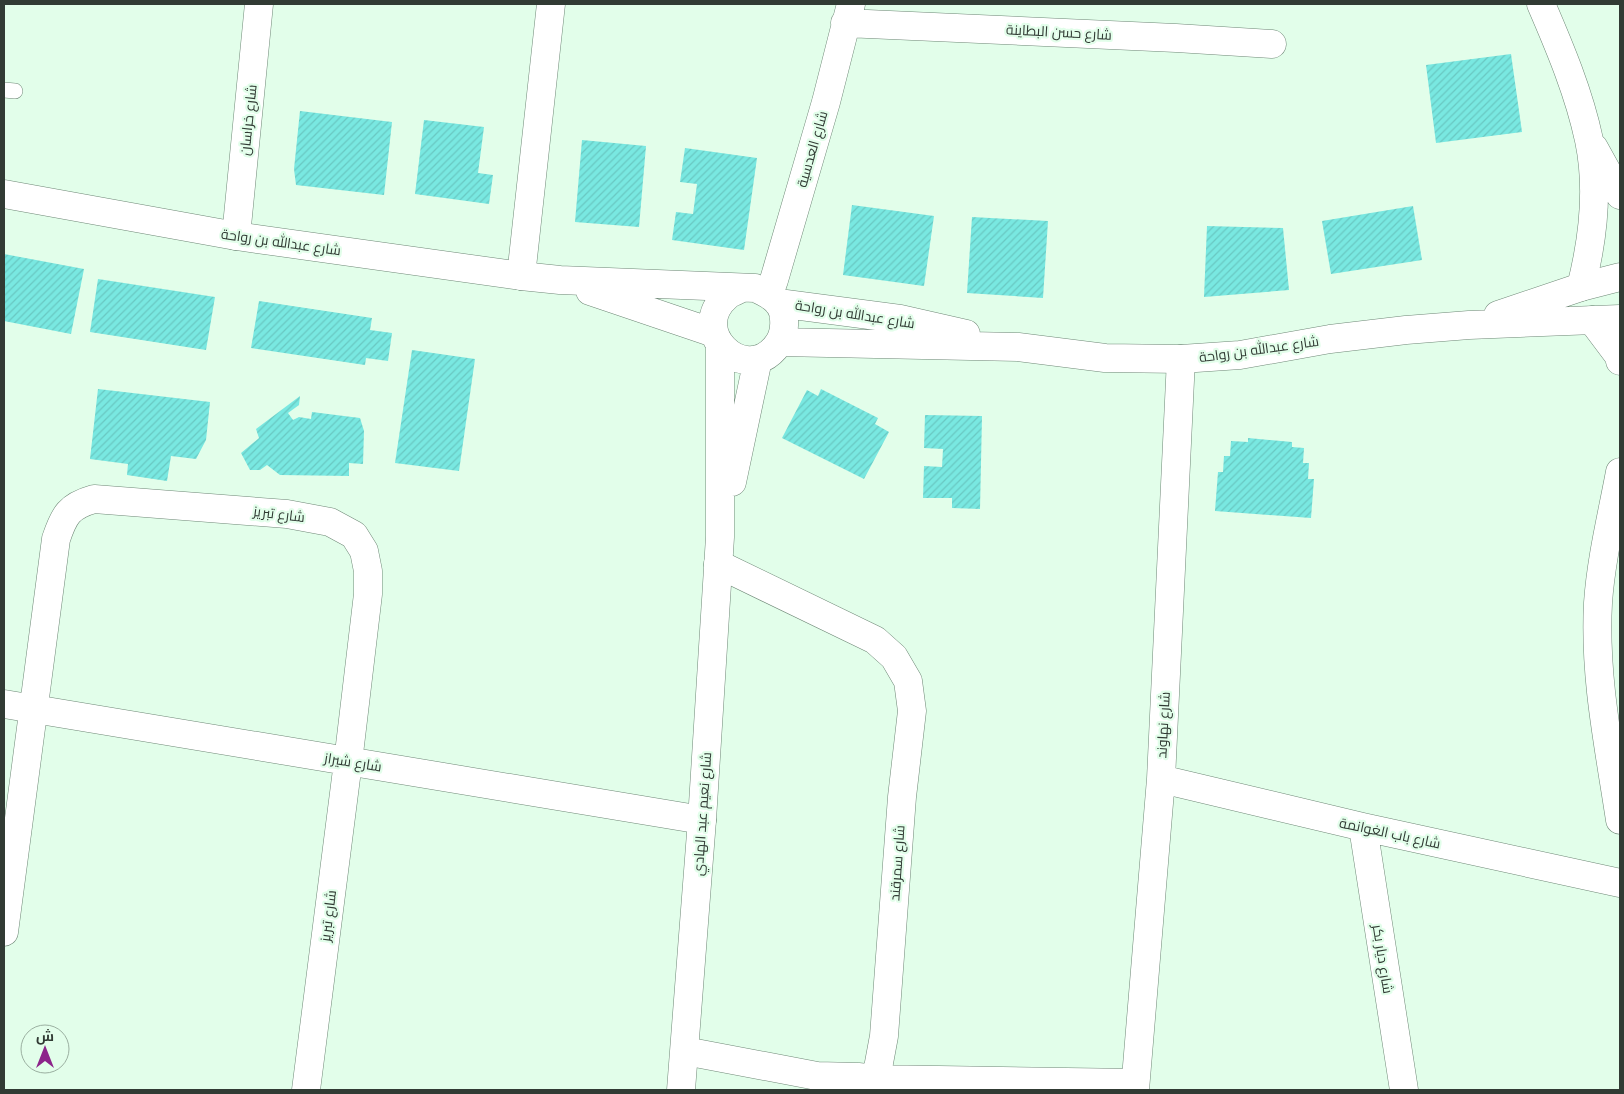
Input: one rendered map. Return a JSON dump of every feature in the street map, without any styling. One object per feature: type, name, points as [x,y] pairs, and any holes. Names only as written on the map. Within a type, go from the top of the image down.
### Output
[{"type":"street","name":"شارع خراسان","points":[[236,236],[259,4]]},
{"type":"street","points":[[521,276],[551,4]]},
{"type":"street","points":[[1541,4],[1576,92],[1589,140],[1594,178],[1593,218],[1588,261],[1581,287]]},
{"type":"street","name":"شارع حسن البطاينة","points":[[848,13],[1272,44]]},
{"type":"street","name":"شارع العدسية","points":[[773,298],[774,280],[811,154],[848,13]]},
{"type":"street","points":[[1589,140],[1620,195]]},
{"type":"street","name":"شارع عبدالله بن رواحة","points":[[4,194],[236,236],[521,276],[560,280],[740,289]]},
{"type":"street","name":"شارع عبدالله بن رواحة","points":[[1469,325],[1581,287],[1620,278]]},
{"type":"street","name":"شارع عبدالله بن رواحة","points":[[560,280],[717,340]]},
{"type":"street","points":[[755,288],[773,298],[784,316],[785,330],[780,342],[771,353],[758,359],[744,360],[731,355],[717,340],[713,319],[718,306],[727,295],[740,289],[755,288]]},
{"type":"street","name":"شارع عبدالله بن رواحة","points":[[773,298],[900,319],[1018,347]]},
{"type":"street","name":"شارع عبدالله بن رواحة","points":[[780,342],[1018,347],[1105,358],[1181,359],[1240,355],[1330,339],[1397,331],[1469,325],[1620,319]]},
{"type":"street","points":[[1592,320],[1619,356],[1620,361]]},
{"type":"street","name":"شارع نعيم عبد الهادي","points":[[681,1090],[702,820],[719,551],[717,340]]},
{"type":"street","name":"شارع نعيم عبد الهادي","points":[[719,551],[758,359]]},
{"type":"street","name":"شارع نهاوند","points":[[1135,1087],[1161,779],[1181,359]]},
{"type":"street","points":[[1620,472],[1606,546],[1598,603],[1598,654],[1601,699],[1620,820]]},
{"type":"street","name":"شارع تبريز","points":[[4,932],[56,539],[61,526],[74,506],[94,499],[286,514],[330,522],[354,535],[364,551],[368,571],[368,594],[306,1090]]},
{"type":"street","name":"شارع سمرقند","points":[[719,551],[875,640],[894,657],[908,682],[912,711],[902,797],[884,1036],[875,1085]]},
{"type":"street","name":"شارع شيراز","points":[[4,704],[702,820]]},
{"type":"street","name":"شارع باب الغوانمة","points":[[1161,779],[1363,827],[1620,883]]},
{"type":"street","name":"شارع ديار بكر","points":[[1363,827],[1404,1090]]},
{"type":"street","points":[[685,1051],[817,1076],[858,1077],[875,1085],[1135,1087]]},
{"type":"building","points":[[1511,54],[1522,132],[1436,143],[1426,65]]},
{"type":"building","points":[[300,111],[392,122],[384,195],[296,185],[294,169]]},
{"type":"building","points":[[424,120],[484,127],[478,173],[493,175],[489,204],[415,194]]},
{"type":"building","points":[[582,140],[646,146],[639,227],[575,222]]},
{"type":"building","points":[[685,148],[757,158],[744,250],[672,240],[676,212],[693,214],[697,184],[680,182]]},
{"type":"building","points":[[852,205],[934,216],[924,286],[843,275]]},
{"type":"building","points":[[1413,206],[1422,260],[1331,274],[1322,221]]},
{"type":"building","points":[[972,217],[1048,221],[1043,298],[967,293]]},
{"type":"building","points":[[1207,226],[1283,228],[1289,290],[1204,297]]},
{"type":"building","points":[[4,254],[84,269],[71,334],[4,321]]},
{"type":"building","points":[[98,279],[215,297],[206,350],[90,332]]},
{"type":"building","points":[[259,301],[372,318],[370,330],[392,333],[388,361],[366,358],[365,365],[251,348]]},
{"type":"building","points":[[412,350],[475,359],[459,471],[395,463]]},
{"type":"building","points":[[98,389],[210,402],[206,440],[196,459],[171,456],[167,481],[127,475],[128,464],[90,459]]},
{"type":"building","points":[[821,389],[878,418],[875,424],[889,432],[864,479],[782,438],[807,390],[818,396]]},
{"type":"building","points":[[300,396],[299,405],[288,413],[293,420],[299,417],[311,419],[312,412],[360,418],[364,431],[363,464],[349,463],[349,476],[280,475],[267,465],[260,470],[250,470],[241,453],[259,438],[256,429]]},
{"type":"building","points":[[925,415],[982,416],[980,509],[952,508],[952,498],[923,498],[924,466],[942,467],[943,449],[924,448]]},
{"type":"building","points":[[1248,438],[1292,442],[1292,447],[1304,448],[1303,463],[1309,463],[1308,479],[1314,479],[1311,518],[1215,511],[1218,472],[1223,472],[1224,456],[1230,456],[1231,441],[1248,442]]}]
